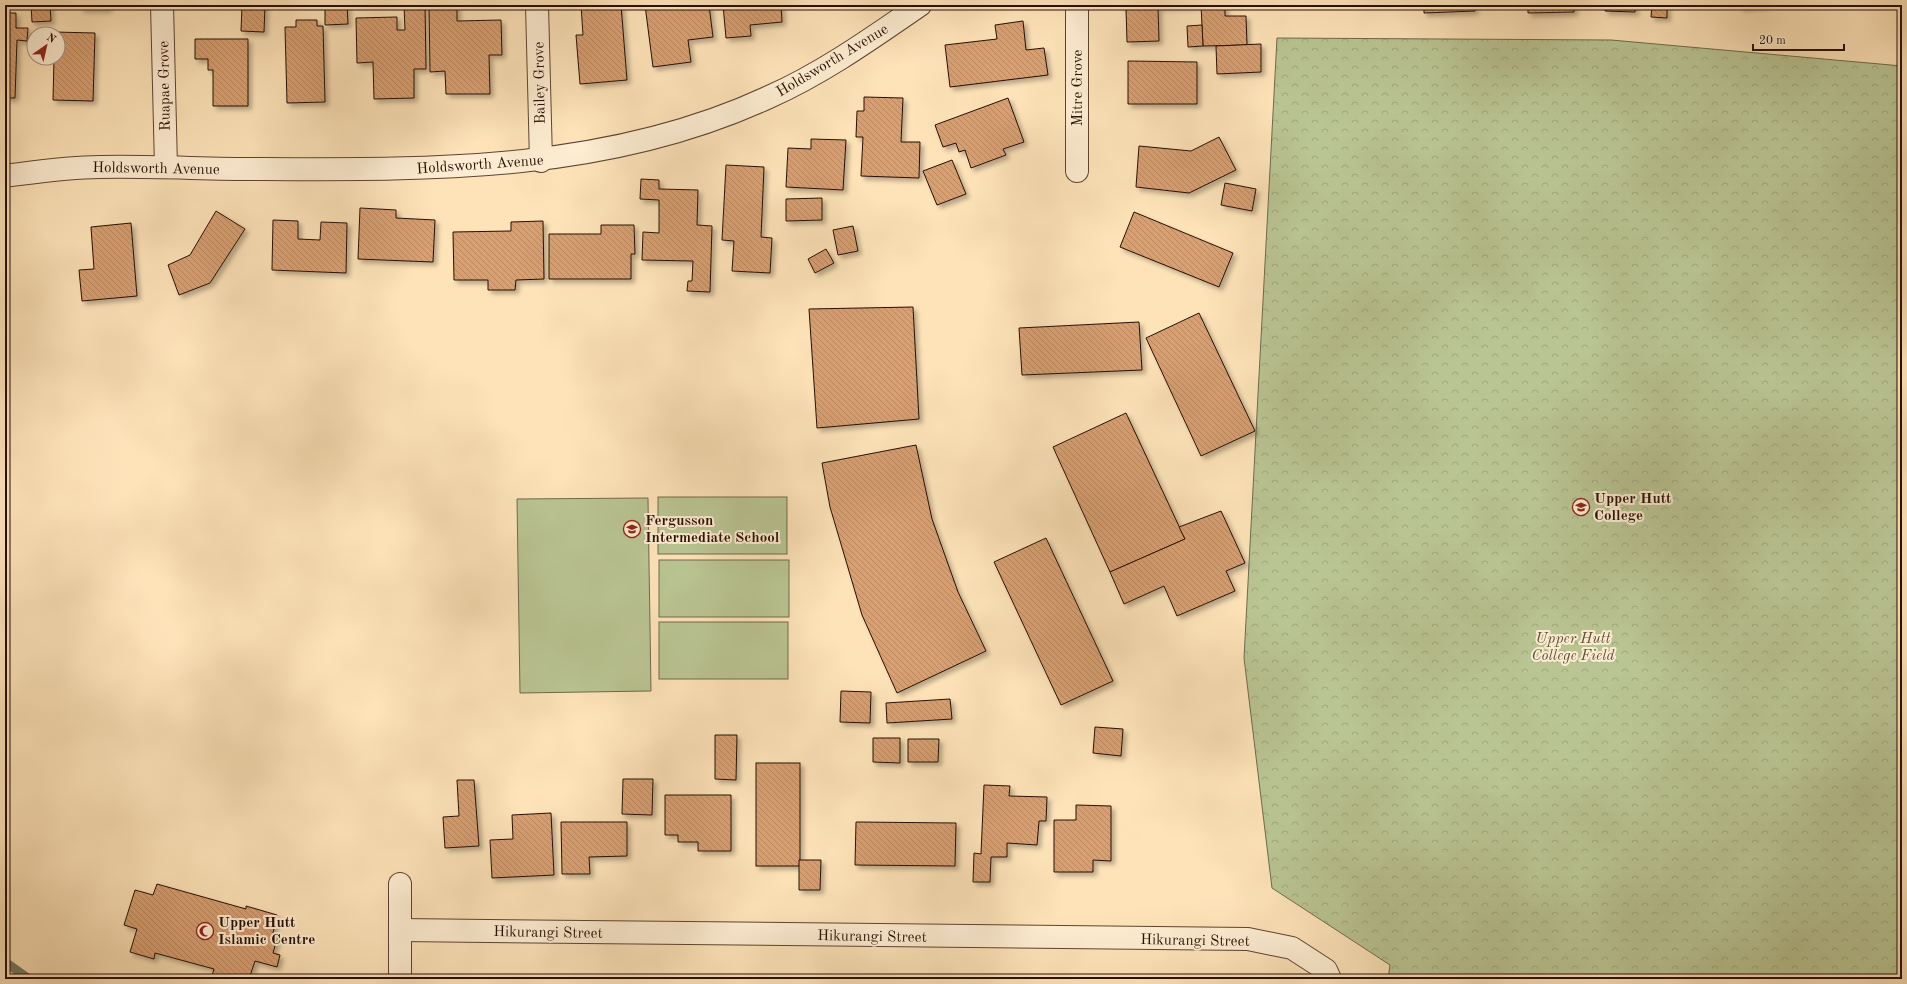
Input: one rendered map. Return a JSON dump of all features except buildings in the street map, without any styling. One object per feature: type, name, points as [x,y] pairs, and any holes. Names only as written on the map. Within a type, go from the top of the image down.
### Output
[{"type":"street","name":"Ruapae Grove","points":[[162,5],[166,167]]},
{"type":"street","name":"Bailey Grove","points":[[537,5],[541,161]]},
{"type":"street","name":"Holdsworth Avenue","points":[[5,176],[98,167],[402,170],[541,161],[594,152],[688,129],[728,115],[770,97],[807,78],[870,39],[920,5]]},
{"type":"street","name":"Mitre Grove","points":[[1076,5],[1077,171]]},
{"type":"street","points":[[400,884],[400,979]]},
{"type":"street","name":"Hikurangi Street","points":[[400,930],[1248,939],[1292,948],[1326,970],[1330,979]]},
{"type":"green space","name":"Upper Hutt College Field","points":[[1277,38],[1611,40],[1902,66],[1902,979],[1388,979],[1390,965],[1272,888],[1244,658]]},
{"type":"green space","points":[[658,497],[787,497],[787,554],[658,554]]},
{"type":"green space","points":[[648,498],[651,691],[520,693],[517,499]]},
{"type":"green space","points":[[659,560],[789,560],[789,617],[659,617]]},
{"type":"green space","points":[[659,622],[788,622],[788,679],[659,679]]},
{"type":"waterway","points":[[5,962],[29,979]]},
{"type":"place","name":"Upper Hutt College","points":[[1581,507]]},
{"type":"place","name":"Fergusson Intermediate School","points":[[632,529]]},
{"type":"place","name":"Upper Hutt Islamic Centre","points":[[205,931]]}]
